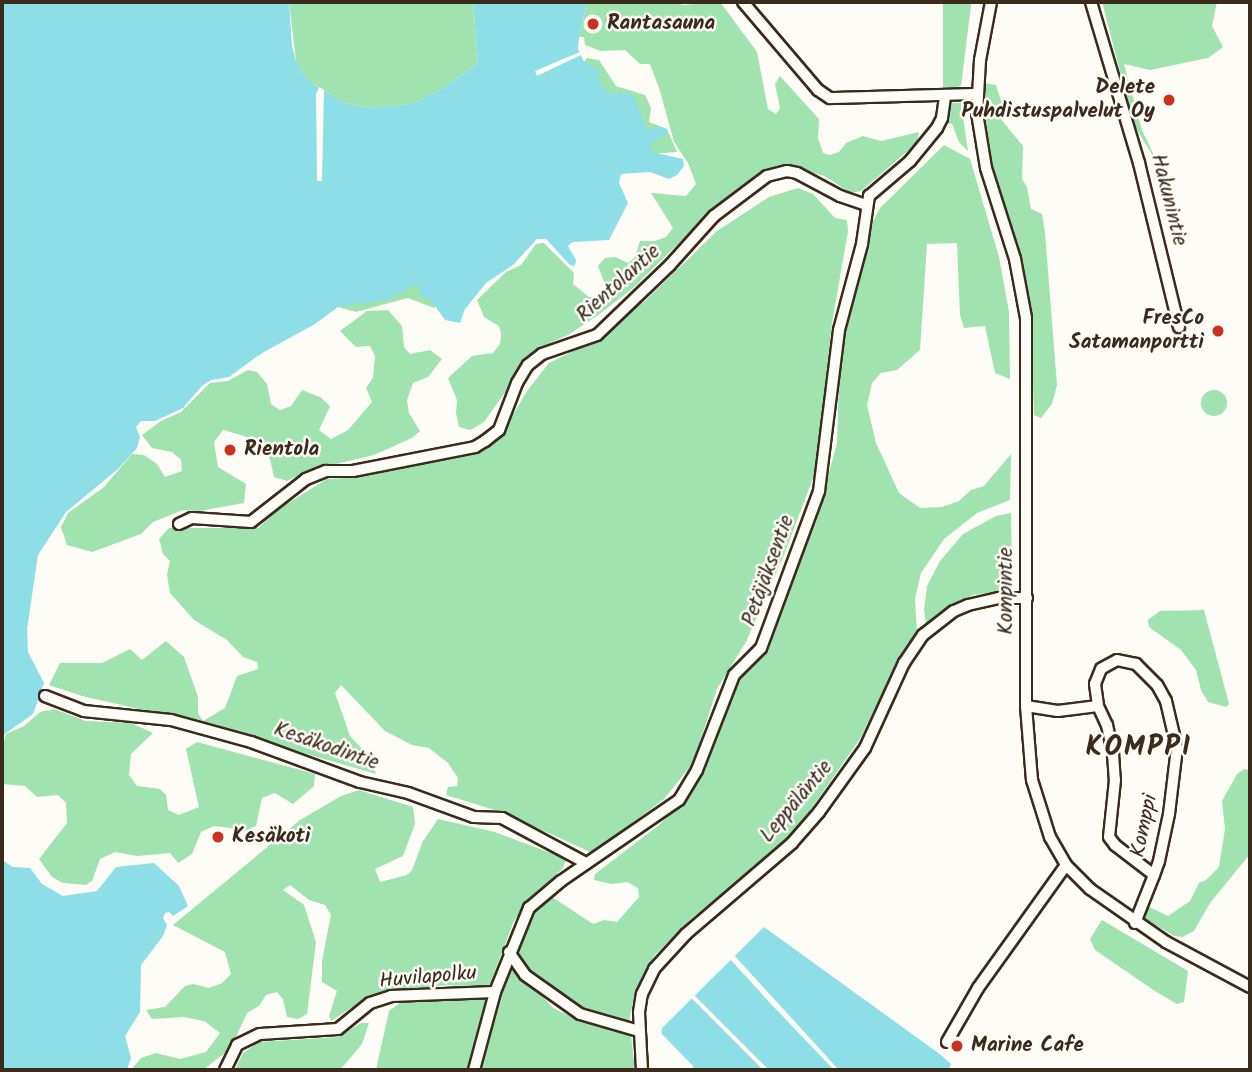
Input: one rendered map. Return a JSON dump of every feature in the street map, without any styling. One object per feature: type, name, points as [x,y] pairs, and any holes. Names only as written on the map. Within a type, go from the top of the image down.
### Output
[{"type":"street","points":[[743,2],[823,95],[836,99],[977,94],[991,2]]},
{"type":"street","name":"Hakunintie","points":[[1092,2],[1139,163],[1180,327]]},
{"type":"street","name":"Kompintie","points":[[977,94],[978,128],[986,168],[1015,259],[1025,302],[1026,706],[1032,779],[1050,836],[1066,866],[1135,923],[1250,987]]},
{"type":"street","points":[[866,205],[876,186],[909,161],[937,128],[942,118],[945,96]]},
{"type":"street","name":"Rientolantie","points":[[179,524],[192,518],[251,522],[306,479],[326,471],[353,471],[475,447],[499,430],[517,383],[528,365],[542,354],[597,335],[670,265],[714,216],[767,176],[787,171],[797,173],[840,197],[866,205]]},
{"type":"street","name":"Petäjäksentie","points":[[474,1070],[495,992],[529,908],[586,863],[678,800],[697,770],[734,675],[761,648],[819,491],[829,432],[839,331],[862,244],[866,205]]},
{"type":"street","name":"Leppäläntie","points":[[642,1070],[639,1031],[642,994],[654,969],[686,934],[792,843],[819,812],[865,748],[904,663],[923,635],[939,620],[968,605],[999,598],[1027,598]]},
{"type":"street","name":"Komppi","points":[[1135,923],[1154,876],[1169,814],[1177,748],[1166,701],[1149,675],[1136,664],[1117,660],[1101,669],[1095,684],[1098,706],[1107,725],[1113,754],[1115,780],[1109,837],[1115,845],[1154,876]]},
{"type":"street","name":"Kesäkodintie","points":[[45,696],[84,711],[92,709],[183,723],[251,742],[360,782],[408,793],[474,817],[502,818],[586,863]]},
{"type":"street","points":[[1026,706],[1058,711],[1098,706]]},
{"type":"street","points":[[947,1042],[978,988],[1066,866]]},
{"type":"street","points":[[509,952],[525,975],[580,1014],[639,1031]]},
{"type":"street","name":"Huvilapolku","points":[[225,1070],[237,1045],[260,1034],[338,1029],[370,1003],[391,996],[495,992]]},
{"type":"green space","points":[[289,2],[473,2],[478,63],[442,89],[412,104],[369,108],[342,102],[308,80],[296,61]]},
{"type":"green space","points":[[587,2],[675,2],[683,5],[720,2],[757,52],[768,109],[776,114],[780,108],[775,84],[780,76],[819,119],[818,138],[823,153],[830,155],[839,152],[846,143],[863,136],[881,141],[919,132],[917,143],[861,191],[851,193],[824,176],[797,168],[770,169],[717,206],[633,288],[597,316],[568,335],[536,349],[484,422],[470,430],[459,427],[457,400],[448,378],[472,356],[493,353],[500,344],[499,326],[484,317],[477,300],[506,272],[521,265],[536,244],[544,243],[574,273],[573,284],[589,297],[599,296],[607,290],[598,266],[605,258],[615,257],[628,263],[635,257],[640,241],[655,241],[666,237],[673,228],[651,193],[686,196],[696,184],[688,163],[674,142],[650,64],[640,64],[625,50],[601,51],[585,45],[584,37],[579,37]]},
{"type":"green space","points":[[943,2],[970,2],[971,6],[961,86],[956,87],[943,87]]},
{"type":"green space","points":[[1102,2],[1217,2],[1212,26],[1223,47],[1208,58],[1150,70],[1124,64],[1142,130],[1159,166],[1134,125]]},
{"type":"green space","points":[[587,58],[599,60],[616,86],[645,95],[651,108],[649,122],[667,129],[677,152],[638,155],[584,62]]},
{"type":"green space","points":[[985,83],[996,85],[1002,104],[1000,118],[1023,146],[1022,179],[1027,187],[1031,209],[1042,214],[1057,385],[1052,404],[1041,418],[1034,415],[1030,300],[1019,251],[990,159],[984,126]]},
{"type":"green space","points":[[950,103],[961,103],[968,151],[959,142],[952,124],[944,123]]},
{"type":"green space","points":[[944,145],[970,159],[999,257],[1009,312],[1010,379],[995,373],[985,326],[964,328],[960,315],[957,243],[927,244],[920,350],[897,370],[881,373],[872,383],[867,405],[876,443],[899,493],[920,508],[942,507],[959,501],[971,490],[984,486],[1011,454],[1010,500],[977,513],[944,539],[921,573],[915,599],[917,632],[899,659],[860,739],[806,816],[777,849],[693,917],[654,956],[634,997],[629,1022],[612,1020],[571,1002],[527,970],[516,948],[535,910],[549,895],[593,924],[604,920],[617,922],[639,897],[638,888],[627,882],[612,884],[594,880],[595,874],[659,825],[683,802],[700,778],[736,683],[745,670],[768,652],[793,570],[816,521],[837,443],[839,379],[845,329],[861,275],[865,237],[880,208]]},
{"type":"green space","points":[[798,188],[813,194],[835,218],[847,220],[848,231],[832,323],[815,473],[784,555],[746,642],[717,689],[693,763],[664,799],[593,853],[501,812],[446,795],[448,787],[457,786],[458,778],[448,763],[429,748],[412,745],[385,731],[341,685],[335,693],[350,736],[370,757],[376,774],[200,723],[82,696],[49,685],[60,663],[102,663],[130,649],[142,660],[166,641],[184,657],[198,697],[198,713],[203,721],[225,708],[237,676],[258,669],[257,662],[243,657],[227,640],[194,620],[170,593],[167,575],[170,561],[163,554],[159,539],[169,528],[258,528],[280,508],[327,479],[361,477],[403,464],[468,455],[501,435],[527,391],[549,363],[582,347],[645,301],[717,231],[769,197]]},
{"type":"green space","points":[[402,278],[421,284],[437,305],[434,308],[408,298],[356,312],[338,307],[347,296]]},
{"type":"green space","points":[[388,310],[402,326],[404,347],[410,354],[430,350],[442,359],[428,377],[413,383],[407,400],[409,413],[420,431],[412,438],[374,455],[310,470],[287,481],[274,477],[270,459],[260,448],[244,436],[223,430],[214,442],[218,467],[246,484],[244,503],[199,511],[183,510],[153,522],[141,534],[92,552],[67,545],[61,527],[68,513],[104,487],[132,454],[144,455],[157,464],[165,477],[182,471],[181,460],[172,452],[152,448],[142,435],[161,421],[181,412],[210,383],[228,381],[248,370],[257,372],[267,384],[271,404],[280,410],[291,406],[302,390],[320,397],[330,406],[319,430],[331,439],[348,430],[372,402],[366,388],[373,378],[375,356],[370,346],[356,347],[340,331],[367,311]]},
{"type":"green space","points":[[1214,390],[1224,393],[1227,403],[1224,413],[1214,416],[1204,413],[1201,403],[1204,393]]},
{"type":"green space","points":[[1011,513],[1012,577],[1008,590],[973,595],[940,612],[926,624],[924,610],[927,586],[940,561],[963,534],[996,516]]},
{"type":"green space","points":[[1204,610],[1229,704],[1226,707],[1208,702],[1201,690],[1196,670],[1181,650],[1149,627],[1148,620],[1160,611]]},
{"type":"green space","points":[[54,709],[86,721],[131,723],[153,733],[131,754],[129,775],[137,786],[160,789],[166,795],[168,810],[179,815],[199,807],[186,749],[197,742],[315,774],[314,786],[293,804],[275,793],[262,798],[256,826],[237,835],[231,828],[214,826],[201,832],[192,854],[178,863],[170,853],[137,856],[115,852],[100,859],[92,881],[86,885],[63,883],[52,877],[39,859],[67,823],[66,803],[58,795],[37,797],[25,786],[2,784],[2,748],[6,734],[24,726],[40,712]]},
{"type":"green space","points":[[1244,769],[1249,770],[1250,776],[1250,854],[1210,903],[1194,931],[1182,937],[1174,936],[1141,916],[1145,905],[1168,916],[1190,901],[1199,883],[1219,867],[1225,829],[1222,801],[1237,774]]},
{"type":"green space","points":[[359,790],[413,807],[415,824],[403,856],[375,869],[380,882],[407,875],[412,870],[423,841],[438,819],[495,832],[567,859],[562,869],[526,903],[513,923],[490,984],[486,987],[448,985],[383,992],[371,995],[331,1021],[329,1016],[337,991],[322,982],[322,961],[331,915],[325,905],[309,900],[290,885],[283,890],[304,905],[316,942],[307,1014],[298,1019],[287,1017],[283,999],[277,992],[266,995],[259,1006],[247,1013],[231,1048],[203,1070],[131,1070],[141,1058],[156,1053],[180,1059],[206,1052],[220,1033],[204,1021],[184,1017],[152,1019],[146,1010],[165,1007],[185,986],[193,984],[209,988],[222,983],[231,974],[225,952],[173,925],[300,820],[341,796]]},
{"type":"green space","points":[[1102,920],[1188,971],[1184,1002],[1177,1004],[1095,950],[1090,939]]},
{"type":"green space","points":[[510,962],[553,1008],[578,1020],[631,1036],[635,1070],[482,1070],[492,1023]]},
{"type":"green space","points":[[486,998],[468,1070],[376,1070],[389,1011],[401,1002]]},
{"type":"green space","points":[[361,1023],[369,1023],[362,1044],[340,1070],[235,1070],[243,1053],[259,1042],[338,1037]]},
{"type":"water","points":[[2,2],[289,2],[292,46],[296,61],[308,80],[342,102],[369,108],[412,104],[442,89],[478,63],[473,2],[587,2],[578,49],[584,62],[599,69],[600,85],[610,94],[627,93],[634,96],[646,129],[667,129],[665,135],[654,141],[650,148],[652,152],[683,159],[684,166],[677,175],[669,179],[650,172],[621,174],[619,183],[628,203],[609,240],[573,242],[568,246],[576,260],[575,266],[570,265],[546,239],[537,239],[513,265],[486,283],[465,309],[460,323],[445,320],[430,299],[420,296],[420,287],[415,284],[390,299],[338,307],[315,324],[262,353],[229,377],[211,380],[202,386],[183,408],[155,421],[141,421],[136,427],[140,437],[137,448],[118,469],[66,512],[38,555],[27,629],[28,652],[44,683],[33,714],[2,736]]},
{"type":"water","points":[[2,860],[13,867],[30,868],[42,884],[63,896],[97,891],[116,867],[154,863],[179,886],[188,906],[173,916],[169,912],[165,913],[163,918],[167,925],[163,936],[141,965],[140,1012],[125,1036],[131,1058],[127,1070],[2,1070]]},
{"type":"water","points":[[764,927],[941,1055],[951,1064],[948,1070],[690,1070],[690,1065],[661,1035],[662,1028]]},
{"type":"pier","points":[[580,52],[581,55],[537,76],[535,71]]},
{"type":"pier","points":[[319,87],[324,90],[322,181],[317,181],[316,94]]},
{"type":"pier","points":[[733,954],[839,1070],[834,1070],[771,1004],[729,958]]},
{"type":"pier","points":[[691,992],[769,1070],[763,1070],[688,995]]},
{"type":"pier","points":[[658,1030],[694,1070],[690,1070],[658,1037]]},
{"type":"place","name":"Rantasauna","points":[[593,24]]},
{"type":"place","name":"Delete Puhdistuspalvelut Oy","points":[[1169,100]]},
{"type":"place","name":"FresCo Satamanportti","points":[[1218,331]]},
{"type":"place","name":"Rientola","points":[[230,450]]},
{"type":"place","name":"Kesäkoti","points":[[218,837]]},
{"type":"place","name":"Marine Cafe","points":[[957,1046]]},
{"type":"district","name":"KOMPPI","points":[[1139,748]]}]
